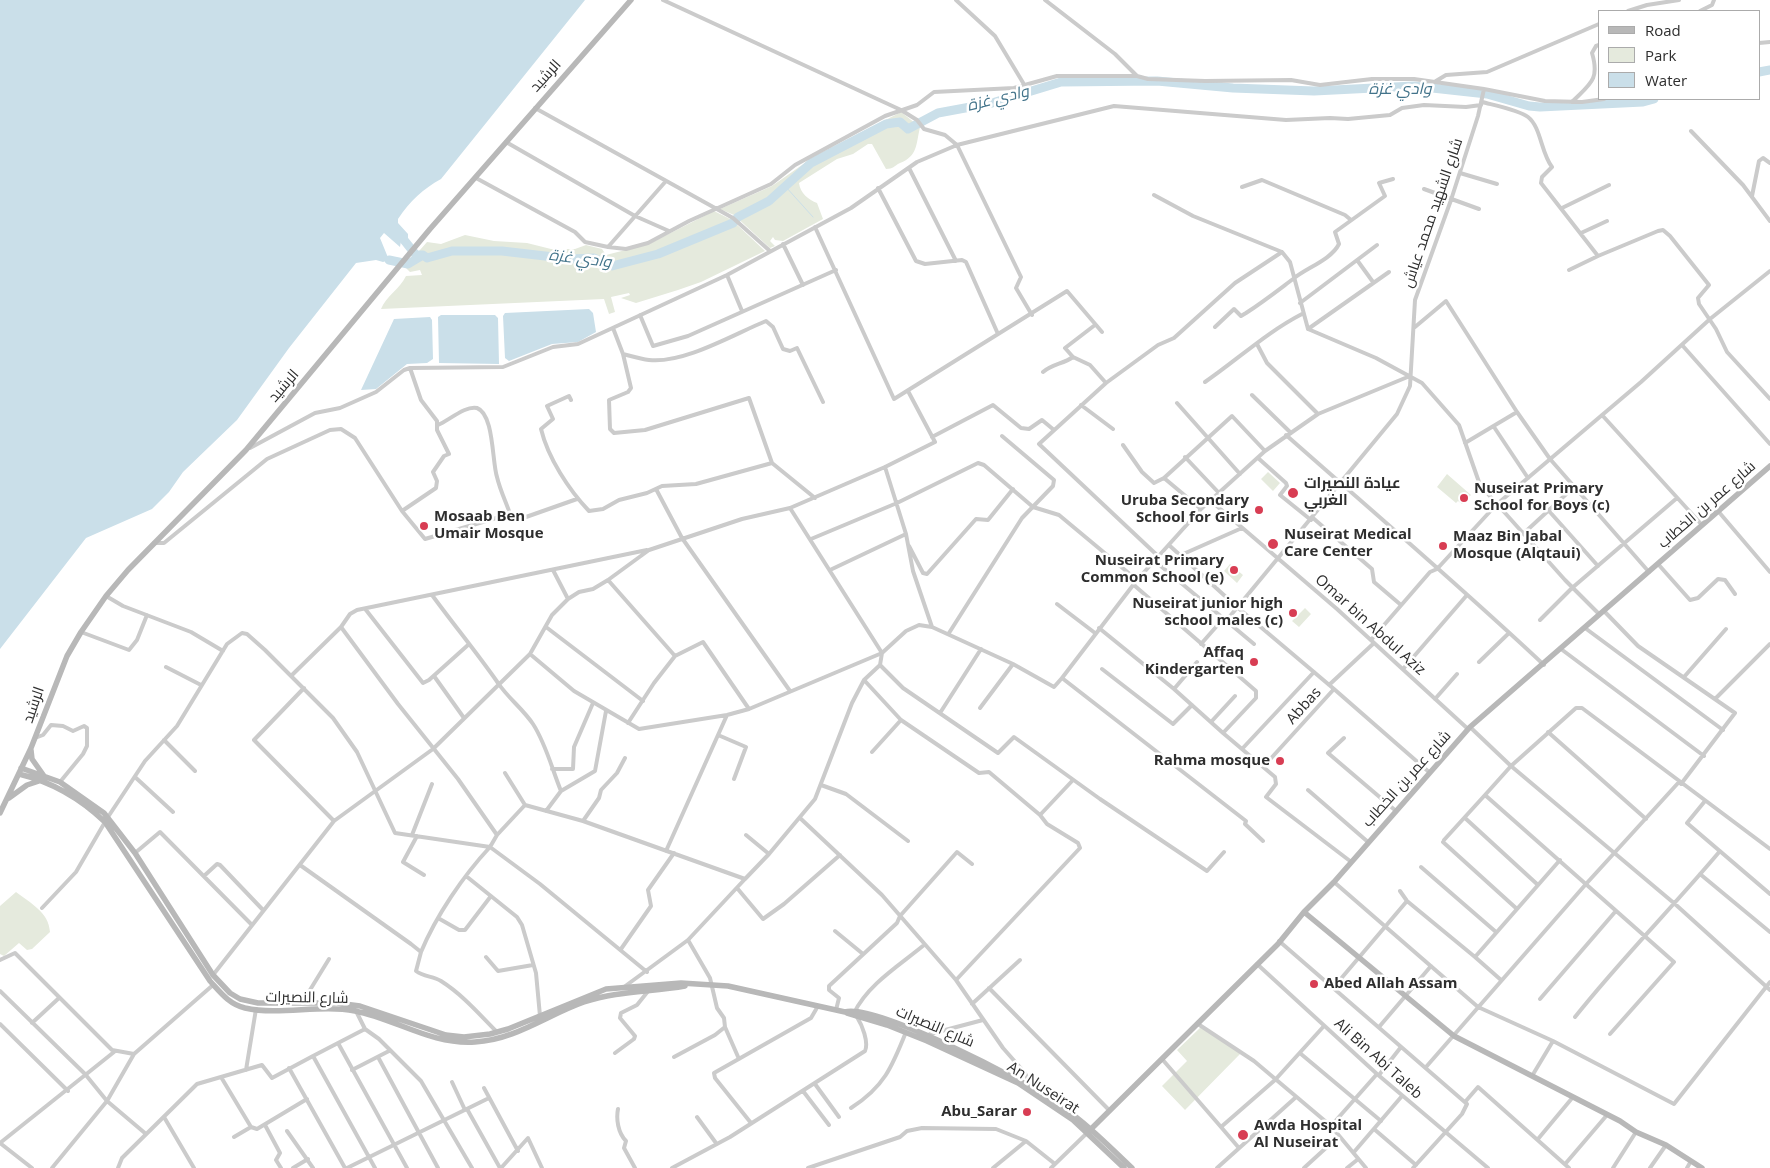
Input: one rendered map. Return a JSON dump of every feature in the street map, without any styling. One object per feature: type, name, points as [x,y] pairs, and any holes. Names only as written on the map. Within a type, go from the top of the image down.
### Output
[{"type":"main road","name":"الرشيد","points":[[0,813],[31,748],[54,685],[80,632],[106,596],[246,450],[436,222],[631,0]]},
{"type":"main road","name":"شارع عمر بن الخطاب","points":[[1089,1130],[1293,928],[1304,912],[1334,882],[1350,861],[1469,728],[1544,665],[1770,466]]},
{"type":"main road","points":[[8,799],[27,785],[43,778],[32,758],[31,748]]},
{"type":"main road","name":"شارع النصيرات","points":[[20,771],[60,782],[93,804],[135,853],[213,975],[230,993],[240,999],[258,1003],[337,1003],[360,1006],[446,1034],[464,1037],[497,1032],[540,1016],[594,992],[624,987],[712,983],[844,1012]]},
{"type":"main road","name":"شارع النصيرات","points":[[43,778],[106,820],[213,985],[232,1003],[256,1009],[336,1008],[356,1011],[435,1039],[475,1042],[502,1038],[593,1000],[610,995],[697,983]]},
{"type":"main road","points":[[1304,912],[1454,1036],[1608,1115],[1636,1132],[1666,1145],[1702,1168]]},
{"type":"main road","name":"An Nuseirat","points":[[844,1012],[928,1039],[1003,1075],[1089,1130]]},
{"type":"main road","name":"شارع النصيرات","points":[[855,1014],[889,1021],[1031,1086],[1089,1130],[1132,1168]]},
{"type":"main road","name":"شارع النصيرات","points":[[1089,1130],[1124,1168]]},
{"type":"street","points":[[663,0],[901,110],[917,120],[922,126],[952,138],[1021,278],[1016,288],[1032,314]]},
{"type":"street","points":[[956,0],[995,36],[1025,86]]},
{"type":"street","points":[[1045,0],[1115,54],[1138,76]]},
{"type":"street","points":[[1631,10],[1647,5],[1679,0]]},
{"type":"street","points":[[1702,10],[1712,5],[1714,0]]},
{"type":"street","points":[[1436,81],[1446,75],[1487,72],[1598,24]]},
{"type":"street","points":[[1572,102],[1593,82],[1595,64],[1592,53],[1598,45]]},
{"type":"street","points":[[476,178],[575,232],[585,242],[626,249],[648,242],[715,208],[771,184],[795,165],[885,116],[917,105],[934,92],[1025,86],[1048,77],[1138,76],[1148,79],[1205,81],[1291,80],[1320,84],[1379,78],[1436,81],[1545,101],[1572,102],[1598,100]]},
{"type":"street","name":"شارع الشهيد محمد عياش","points":[[1201,644],[1237,607],[1312,519],[1397,414],[1410,386],[1415,328],[1415,300],[1460,173],[1484,90]]},
{"type":"street","points":[[246,450],[315,413],[340,408],[376,392],[404,370],[410,368],[503,367],[553,347],[578,344],[727,275],[850,208],[917,162],[957,145],[1114,106],[1286,120],[1330,118],[1348,120],[1390,115],[1402,108],[1424,105],[1466,107],[1481,104],[1528,117],[1552,167],[1542,177],[1541,184],[1562,208],[1598,256]]},
{"type":"street","points":[[535,108],[733,218],[770,251]]},
{"type":"street","points":[[1691,131],[1752,196],[1770,221]]},
{"type":"street","points":[[506,142],[635,216],[668,231]]},
{"type":"street","points":[[1752,196],[1759,161],[1763,158],[1770,163]]},
{"type":"street","points":[[909,168],[956,261]]},
{"type":"street","points":[[1460,173],[1497,184]]},
{"type":"street","points":[[1215,327],[1234,310],[1242,316],[1274,295],[1294,278],[1337,248],[1339,244],[1334,232],[1385,196],[1380,183],[1393,179]]},
{"type":"street","points":[[1242,187],[1262,180],[1345,215],[1351,220]]},
{"type":"street","points":[[608,247],[666,181]]},
{"type":"street","points":[[1562,208],[1609,184]]},
{"type":"street","points":[[878,188],[916,262],[925,264],[962,260],[967,264],[998,334]]},
{"type":"street","points":[[1424,189],[1479,209]]},
{"type":"street","points":[[1154,195],[1193,216],[1282,252],[1290,262],[1302,314],[1308,329],[1376,358],[1422,383],[1459,424],[1480,485],[1572,588],[1638,646],[1735,713],[1704,756],[1613,853],[1426,1068]]},
{"type":"street","points":[[1581,233],[1607,221]]},
{"type":"street","points":[[815,227],[894,399],[1067,291],[1102,332]]},
{"type":"street","points":[[1569,270],[1598,256],[1663,230],[1670,236],[1709,285],[1698,298],[1699,304],[1710,319],[1727,352],[1770,399]]},
{"type":"street","points":[[782,244],[803,285]]},
{"type":"street","points":[[1300,303],[1377,245]]},
{"type":"street","points":[[1254,644],[1157,559],[1039,444],[1106,383],[1158,345],[1174,338],[1235,283],[1282,252]]},
{"type":"street","points":[[1357,260],[1373,282]]},
{"type":"street","points":[[640,315],[652,346],[688,336],[836,270]]},
{"type":"street","name":"Abbas","points":[[1264,766],[1334,689],[1329,685],[1358,655],[1365,653],[1372,641],[1430,572],[1437,569],[1496,505],[1602,415],[1710,319],[1770,270]]},
{"type":"street","points":[[1308,329],[1389,272]]},
{"type":"street","points":[[727,275],[742,311]]},
{"type":"street","points":[[1415,328],[1446,301],[1517,412],[1550,459],[1649,572]]},
{"type":"street","points":[[1204,382],[1302,314]]},
{"type":"street","points":[[623,354],[650,360],[671,358],[693,352],[766,321],[773,327],[783,349],[790,351],[797,348],[823,402]]},
{"type":"street","points":[[1095,325],[1065,348],[1073,357],[1090,365],[1106,383]]},
{"type":"street","points":[[613,328],[623,354],[631,388],[628,392],[609,400],[610,429],[614,433],[645,430],[749,398],[772,463],[816,498]]},
{"type":"street","points":[[1257,344],[1267,363],[1318,414]]},
{"type":"street","points":[[1682,345],[1770,444]]},
{"type":"street","points":[[1043,372],[1049,367],[1065,363],[1073,357]]},
{"type":"street","points":[[402,511],[436,488],[438,481],[433,472],[444,456],[449,454],[437,430],[438,421],[421,400],[410,368]]},
{"type":"street","points":[[530,654],[574,691],[639,729],[727,715],[749,709],[882,653],[906,630],[919,625],[932,626],[949,633],[1014,664],[1054,688],[1138,580],[1201,509],[1265,451],[1318,414],[1410,376]]},
{"type":"street","points":[[292,675],[341,628],[350,614],[358,610],[366,610],[649,550],[742,519],[790,508],[885,467],[935,442],[908,391]]},
{"type":"street","points":[[1252,395],[1291,433]]},
{"type":"street","points":[[571,400],[569,396],[547,406],[553,419],[541,429],[550,453],[577,499],[589,511],[604,509],[619,500],[662,486],[696,484],[772,463]]},
{"type":"street","points":[[1177,403],[1240,474]]},
{"type":"street","points":[[932,437],[993,405],[1022,428],[1029,428],[1042,420],[1054,430]]},
{"type":"street","points":[[1081,405],[1113,429]]},
{"type":"street","points":[[438,425],[469,408],[476,408],[482,412],[490,430],[496,476],[510,514]]},
{"type":"street","points":[[1465,443],[1517,412]]},
{"type":"street","points":[[1602,415],[1702,526]]},
{"type":"street","points":[[1123,445],[1142,472],[1154,483],[1164,478],[1232,416],[1265,451]]},
{"type":"street","points":[[1494,427],[1528,478]]},
{"type":"street","points":[[154,544],[164,543],[266,459],[330,430],[341,429],[355,438],[402,511],[425,540],[510,514],[526,517],[577,499]]},
{"type":"street","points":[[1286,435],[1544,665]]},
{"type":"street","points":[[949,633],[1022,518],[1053,486],[1054,480],[1002,436]]},
{"type":"street","points":[[1185,457],[1219,493]]},
{"type":"street","points":[[1258,458],[1286,483],[1287,486],[1280,494],[1372,569],[1374,582],[1401,605]]},
{"type":"street","points":[[811,539],[896,503],[978,463],[984,465],[1033,507],[1059,515],[1138,580]]},
{"type":"street","points":[[885,467],[906,534],[913,571],[932,626]]},
{"type":"street","points":[[1164,478],[1201,509]]},
{"type":"street","points":[[1523,534],[1575,486]]},
{"type":"street","points":[[656,489],[682,538],[790,691]]},
{"type":"street","points":[[908,544],[923,573],[927,574],[976,519],[988,520],[1013,489]]},
{"type":"street","points":[[1540,620],[1572,588],[1677,498]]},
{"type":"street","name":"Omar bin Abdul Aziz","points":[[1211,500],[1511,766],[1676,904],[1768,988]]},
{"type":"street","points":[[624,987],[647,972],[688,940],[769,854],[800,818],[815,799],[852,702],[864,680],[880,665],[882,653],[790,508]]},
{"type":"street","points":[[1549,511],[1598,566]]},
{"type":"street","points":[[1718,511],[1770,572]]},
{"type":"street","points":[[1181,555],[1242,528]]},
{"type":"street","points":[[830,570],[906,534]]},
{"type":"street","points":[[1170,546],[1237,607],[1329,685]]},
{"type":"street","points":[[213,975],[334,821],[433,749],[530,654],[552,615],[568,598],[579,592],[593,589],[649,550]]},
{"type":"street","points":[[1658,564],[1690,600],[1698,598],[1718,579],[1725,580],[1735,594]]},
{"type":"street","points":[[553,570],[568,598]]},
{"type":"street","points":[[608,580],[675,656]]},
{"type":"street","points":[[1135,586],[1258,693],[1256,698],[1223,733]]},
{"type":"street","points":[[432,595],[468,645],[491,670],[499,684],[532,723],[544,744],[561,791]]},
{"type":"street","points":[[1403,669],[1467,595]]},
{"type":"street","points":[[106,596],[123,606],[191,632],[223,651]]},
{"type":"street","points":[[1057,604],[1095,633]]},
{"type":"street","points":[[366,610],[417,679],[422,683],[434,676],[468,645]]},
{"type":"street","points":[[80,632],[129,650],[137,640],[147,615]]},
{"type":"street","points":[[546,627],[643,701]]},
{"type":"street","points":[[341,628],[497,835]]},
{"type":"street","points":[[1099,628],[1264,766],[1276,780],[1266,797],[1350,861]]},
{"type":"street","points":[[1585,628],[1723,730]]},
{"type":"street","points":[[1684,676],[1726,629]]},
{"type":"street","points":[[1479,662],[1509,633]]},
{"type":"street","points":[[42,908],[76,872],[106,820],[145,761],[177,726],[227,644],[237,635],[247,634],[292,675],[333,718],[357,752],[395,834],[490,847],[647,972]]},
{"type":"street","points":[[628,723],[675,656],[703,642],[749,709]]},
{"type":"street","points":[[1715,699],[1770,644]]},
{"type":"street","points":[[940,713],[981,649]]},
{"type":"street","points":[[1561,650],[1704,756]]},
{"type":"street","points":[[1174,689],[1197,662]]},
{"type":"street","points":[[980,708],[1014,664]]},
{"type":"street","points":[[880,665],[903,688],[998,753],[1014,737],[1072,780],[1207,871],[1224,852]]},
{"type":"street","points":[[166,667],[201,685]]},
{"type":"street","points":[[1102,669],[1173,724],[1192,705]]},
{"type":"street","points":[[1242,749],[1314,672]]},
{"type":"street","points":[[1435,699],[1457,674]]},
{"type":"street","points":[[434,676],[464,718]]},
{"type":"street","points":[[1062,678],[1246,822],[1245,824],[1263,841]]},
{"type":"street","points":[[864,680],[901,720],[979,773],[989,772],[1040,815],[1047,824],[1074,840],[1080,848],[956,980]]},
{"type":"street","points":[[304,688],[254,740],[334,821]]},
{"type":"street","points":[[1334,689],[1429,772]]},
{"type":"street","points":[[1211,722],[1235,696]]},
{"type":"street","points":[[552,770],[573,769],[574,747],[593,703]]},
{"type":"street","points":[[1516,909],[1444,841],[1511,766],[1576,708],[1582,708],[1704,801],[1770,848]]},
{"type":"street","points":[[546,811],[561,791],[595,772],[606,711]]},
{"type":"street","points":[[666,851],[727,715]]},
{"type":"street","points":[[872,752],[901,720]]},
{"type":"street","points":[[35,738],[43,735],[51,725],[63,726],[73,730],[84,726],[87,728],[87,746],[83,754],[60,782]]},
{"type":"street","points":[[1548,732],[1646,819]]},
{"type":"street","points":[[718,736],[746,747],[734,779]]},
{"type":"street","points":[[1344,738],[1328,753],[1396,811]]},
{"type":"street","points":[[164,740],[195,772]]},
{"type":"street","points":[[583,821],[599,798],[601,790],[617,773],[625,758]]},
{"type":"street","points":[[505,773],[525,805],[583,821],[745,879]]},
{"type":"street","points":[[135,777],[173,812]]},
{"type":"street","points":[[1040,815],[1072,780]]},
{"type":"street","points":[[424,875],[403,862],[432,784]]},
{"type":"street","points":[[821,785],[846,794],[908,841]]},
{"type":"street","points":[[1308,790],[1368,842]]},
{"type":"street","points":[[1485,794],[1560,860],[1615,912],[1674,962],[1610,1034]]},
{"type":"street","points":[[1704,801],[1686,823],[1770,894]]},
{"type":"street","points":[[497,1032],[468,1002],[454,991],[439,980],[422,975],[416,971],[421,952],[438,918],[471,868],[490,847],[497,835],[525,805]]},
{"type":"street","points":[[800,818],[882,894],[956,980],[983,1020],[1025,1073],[1032,1093]]},
{"type":"street","points":[[1465,818],[1538,885]]},
{"type":"street","points":[[135,853],[160,832],[252,925]]},
{"type":"street","points":[[746,835],[769,854]]},
{"type":"street","points":[[1575,1016],[1644,937],[1676,904],[1720,851]]},
{"type":"street","points":[[836,1010],[839,998],[829,990],[829,986],[896,923],[900,916],[957,852],[972,864]]},
{"type":"street","points":[[620,949],[650,906],[648,890],[674,853]]},
{"type":"street","points":[[737,888],[763,919],[784,904],[840,855]]},
{"type":"street","points":[[1475,957],[1560,860]]},
{"type":"street","points":[[204,876],[217,864],[220,865],[263,910]]},
{"type":"street","points":[[300,865],[421,952]]},
{"type":"street","points":[[1421,867],[1496,932]]},
{"type":"street","points":[[1700,874],[1770,932]]},
{"type":"street","points":[[466,876],[517,917],[522,925],[536,973],[540,1016]]},
{"type":"street","points":[[1334,882],[1478,1007],[1553,1040],[1674,1104],[1768,988],[1770,982]]},
{"type":"street","points":[[1400,891],[1407,901],[1501,980]]},
{"type":"street","points":[[438,918],[459,930],[464,930],[491,896]]},
{"type":"street","points":[[1333,988],[1407,901]]},
{"type":"street","points":[[1540,999],[1615,912]]},
{"type":"street","points":[[835,932],[863,954]]},
{"type":"street","points":[[688,940],[712,983],[717,1008],[724,1018],[725,1027],[739,1058]]},
{"type":"street","points":[[1278,941],[1467,1104],[1462,1114],[1414,1166],[1374,1129]]},
{"type":"street","points":[[672,1168],[730,1137],[815,1084],[867,1048],[861,1022],[855,1014],[860,1001],[891,970],[924,945]]},
{"type":"street","points":[[0,960],[15,953],[114,1052],[134,1054]]},
{"type":"street","points":[[486,957],[498,971],[533,965]]},
{"type":"street","points":[[302,1003],[329,959]]},
{"type":"street","points":[[972,1004],[1020,960]]},
{"type":"street","name":"Ali Bin Abi Taleb","points":[[1257,964],[1378,1075],[1444,1133],[1488,1168]]},
{"type":"street","points":[[1380,1027],[1431,966]]},
{"type":"street","points":[[52,1168],[107,1101],[134,1054],[213,985]]},
{"type":"street","points":[[989,988],[1109,1110]]},
{"type":"street","points":[[615,1053],[634,1039],[635,1036],[620,1018],[620,1013],[637,1005],[650,990]]},
{"type":"street","points":[[0,991],[85,1074],[107,1101],[146,1134]]},
{"type":"street","points":[[32,1023],[59,998]]},
{"type":"street","points":[[751,1123],[715,1078],[714,1073],[811,1018],[818,1006]]},
{"type":"street","points":[[246,1070],[256,1009]]},
{"type":"street","points":[[356,1011],[365,1029],[380,1039],[388,1051],[421,1081],[472,1168]]},
{"type":"street","points":[[928,1039],[930,1034],[983,1020]]},
{"type":"street","points":[[0,1024],[68,1090]]},
{"type":"street","points":[[1198,1024],[1230,1044],[1330,1126],[1354,1152],[1357,1160],[1366,1168]]},
{"type":"street","points":[[1221,1127],[1275,1080],[1301,1054],[1324,1026]]},
{"type":"street","points":[[674,1057],[715,1035],[725,1027]]},
{"type":"street","points":[[118,1168],[122,1158],[197,1084],[262,1065],[272,1078],[365,1029]]},
{"type":"street","points":[[851,1108],[868,1097],[887,1076],[906,1032]]},
{"type":"street","points":[[1532,1076],[1553,1040]]},
{"type":"street","points":[[338,1043],[407,1168]]},
{"type":"street","points":[[1330,1126],[1402,1047]]},
{"type":"street","points":[[352,1070],[388,1051]]},
{"type":"street","points":[[32,1168],[0,1143],[114,1052]]},
{"type":"street","points":[[1301,1054],[1381,1122]]},
{"type":"street","points":[[313,1056],[375,1168]]},
{"type":"street","points":[[378,1057],[438,1168]]},
{"type":"street","points":[[1162,1059],[1239,1148]]},
{"type":"street","points":[[289,1068],[346,1168],[395,1146],[488,1098]]},
{"type":"street","points":[[221,1077],[251,1128]]},
{"type":"street","points":[[452,1082],[501,1168],[528,1138],[542,1168]]},
{"type":"street","points":[[815,1084],[839,1117]]},
{"type":"street","points":[[484,1088],[518,1151]]},
{"type":"street","points":[[1465,1102],[1478,1088],[1570,1168]]},
{"type":"street","points":[[803,1091],[829,1124]]},
{"type":"street","points":[[1354,1152],[1402,1096]]},
{"type":"street","points":[[1538,1139],[1573,1097]]},
{"type":"street","points":[[1217,1168],[1295,1098]]},
{"type":"street","points":[[234,1137],[251,1128],[257,1129],[265,1125],[307,1099]]},
{"type":"street","points":[[618,1109],[616,1117],[622,1138],[626,1142],[624,1148],[635,1168]]},
{"type":"street","points":[[1566,1163],[1608,1115]]},
{"type":"street","points":[[164,1117],[194,1168]]},
{"type":"street","points":[[697,1117],[716,1143]]},
{"type":"street","points":[[265,1125],[280,1153],[276,1160],[281,1168]]},
{"type":"street","points":[[808,1168],[900,1136],[907,1131],[922,1128],[996,1129],[1026,1141],[1055,1164]]},
{"type":"street","points":[[1051,1168],[1089,1130]]},
{"type":"street","points":[[287,1131],[313,1168]]},
{"type":"street","points":[[1613,1168],[1636,1132]]},
{"type":"street","points":[[1304,1168],[1339,1136]]},
{"type":"street","points":[[992,1168],[1026,1141]]},
{"type":"street","points":[[1650,1168],[1666,1145]]},
{"type":"street","points":[[294,1168],[308,1159]]},
{"type":"street","points":[[1347,1168],[1357,1160]]},
{"type":"street","points":[[1687,1168],[1691,1162]]},
{"type":"green space","points":[[901,112],[920,127],[915,149],[910,157],[892,168],[886,169],[872,144],[868,144],[853,154],[837,159],[799,183],[805,196],[817,203],[823,219],[783,241],[775,240],[773,237],[770,241],[775,246],[770,248],[734,215],[720,209],[772,186],[812,158]]},
{"type":"green space","points":[[714,211],[732,220],[765,251],[701,282],[636,303],[621,298],[630,295],[629,293],[611,297],[615,312],[609,314],[604,299],[381,309],[406,276],[422,275],[420,270],[410,272],[405,267],[427,242],[441,244],[465,235],[494,241],[527,243],[551,249],[575,249],[586,245],[602,249],[606,255],[649,244]]},
{"type":"green space","points":[[1268,472],[1280,483],[1273,491],[1261,479]]},
{"type":"green space","points":[[1447,474],[1471,495],[1462,504],[1458,501],[1456,503],[1437,487]]},
{"type":"green space","points":[[1230,564],[1243,575],[1237,583],[1224,571]]},
{"type":"green space","points":[[1305,608],[1311,614],[1299,627],[1292,621]]},
{"type":"green space","points":[[16,892],[42,913],[49,925],[50,932],[32,949],[27,950],[19,943],[4,956],[0,954],[0,906]]},
{"type":"green space","points":[[1201,1027],[1242,1052],[1185,1110],[1162,1086],[1187,1061],[1177,1050]]},
{"type":"water","points":[[0,0],[585,0],[441,179],[417,196],[398,219],[398,223],[408,234],[408,239],[401,241],[400,247],[384,233],[380,238],[389,260],[356,263],[289,348],[237,420],[183,472],[169,492],[152,509],[86,538],[0,649]]},
{"type":"water","points":[[589,309],[593,313],[596,332],[578,342],[552,344],[509,361],[505,358],[503,316],[505,313]]},
{"type":"water","points":[[441,315],[495,315],[498,318],[499,364],[439,363],[438,317]]},
{"type":"water","points":[[430,317],[432,320],[433,359],[427,363],[407,364],[376,389],[361,390],[394,319]]},
{"type":"waterway","name":"وادي غزة","points":[[1760,72],[1770,70]]},
{"type":"waterway","name":"وادي غزة","points":[[404,240],[416,255],[423,255],[427,258],[452,251],[502,251],[571,259],[594,258],[612,266],[658,254],[733,223],[738,217],[769,201],[811,163],[886,124],[900,122],[908,129],[938,113],[992,103],[1061,82],[1157,81],[1233,88],[1314,91],[1414,86],[1487,94],[1529,106],[1540,107],[1643,102],[1650,100]]},
{"type":"waterway","points":[[785,186],[813,217]]},
{"type":"waterway","name":"وادي غزة","points":[[389,260],[408,264],[423,255]]},
{"type":"place","name":"عيادة النصيرات الغربي","points":[[1293,493]]},
{"type":"place","name":"Nuseirat Primary School for Boys (c)","points":[[1464,498]]},
{"type":"place","name":"Uruba Secondary School for Girls","points":[[1259,510]]},
{"type":"place","name":"Mosaab Ben Umair Mosque","points":[[424,526]]},
{"type":"place","name":"Nuseirat Medical Care Center","points":[[1273,544]]},
{"type":"place","name":"Maaz Bin Jabal Mosque (Alqtaui)","points":[[1443,546]]},
{"type":"place","name":"Nuseirat Primary Common School (e)","points":[[1234,570]]},
{"type":"place","name":"Nuseirat junior high school males (c)","points":[[1293,613]]},
{"type":"place","name":"Affaq Kindergarten","points":[[1254,662]]},
{"type":"place","name":"Rahma mosque","points":[[1280,761]]},
{"type":"place","name":"Abed Allah Assam","points":[[1314,984]]},
{"type":"place","name":"Abu_Sarar","points":[[1027,1112]]},
{"type":"place","name":"Awda Hospital Al Nuseirat","points":[[1243,1135]]}]
